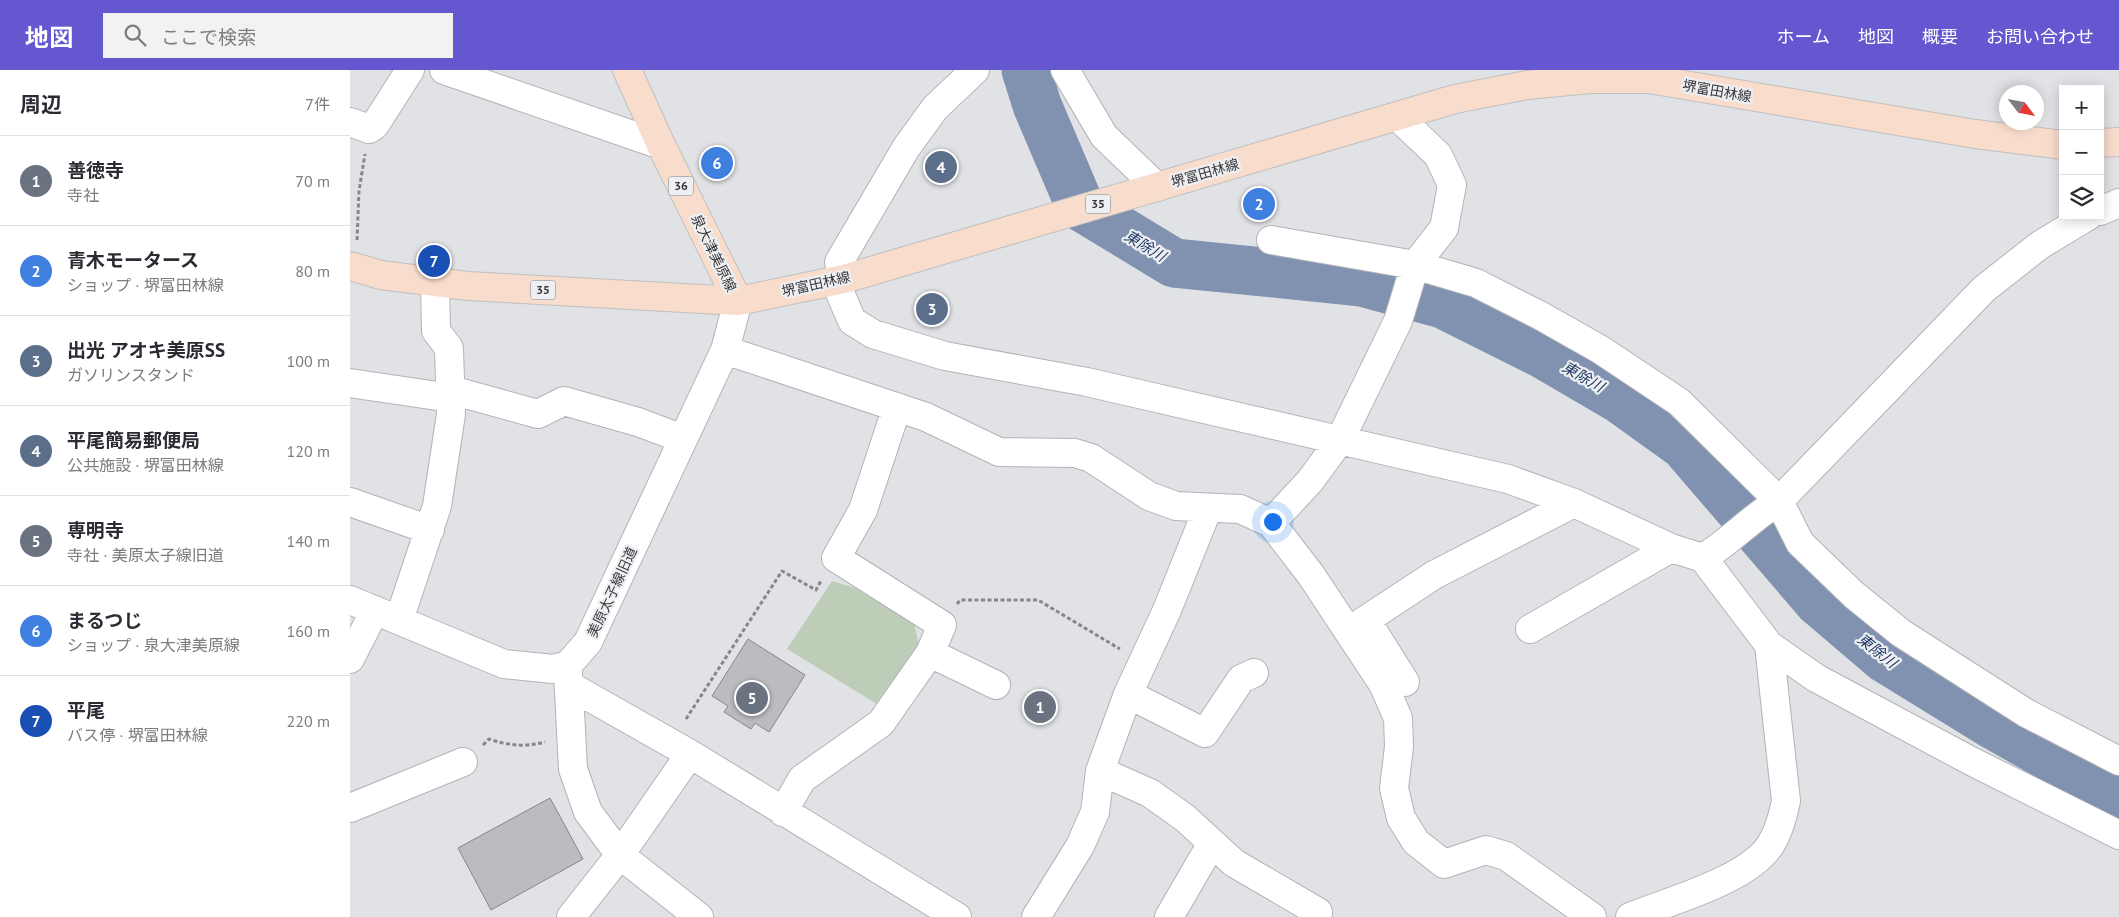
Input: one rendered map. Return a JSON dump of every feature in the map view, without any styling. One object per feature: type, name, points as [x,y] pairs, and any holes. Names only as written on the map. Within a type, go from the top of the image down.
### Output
[{"type":"main road","name":"泉大津美原線","points":[[626,70],[660,145],[738,300]]},
{"type":"main road","name":"堺富田林線","points":[[353,267],[381,274],[468,286],[738,300],[839,280],[1455,99],[1527,85],[1631,74],[1649,79],[1975,134],[2059,144]]},
{"type":"main road","points":[[2104,143],[2119,142]]},
{"type":"street","points":[[359,124],[410,70]]},
{"type":"street","points":[[444,70],[660,145]]},
{"type":"street","points":[[1065,70],[1104,136],[1150,189]]},
{"type":"street","points":[[972,72],[935,108],[906,148],[839,262],[839,280],[852,320],[873,334],[945,356],[1087,382],[1508,479],[1574,503],[1671,548],[1710,554],[1770,506],[1984,289],[2040,245],[2081,220]]},
{"type":"street","points":[[1271,523],[1310,481],[1340,440],[1398,321],[1414,266],[1444,228],[1452,186],[1438,155],[1398,117]]},
{"type":"street","points":[[2104,209],[2119,203]]},
{"type":"street","points":[[1271,240],[1414,266],[1476,283],[1601,350],[1679,402],[1800,543],[1854,595],[1900,633],[2026,713],[2119,761]]},
{"type":"street","points":[[350,659],[387,615],[434,518],[452,414],[449,348],[436,331],[435,282]]},
{"type":"street","name":"美原太子線旧道","points":[[569,676],[588,642],[725,350],[738,300]]},
{"type":"street","points":[[725,350],[926,417],[999,452],[1075,453],[1091,458],[1149,496],[1176,506],[1240,509],[1271,523],[1311,575],[1358,626],[1405,682]]},
{"type":"street","points":[[350,383],[451,394],[538,414],[564,401],[638,422],[683,439]]},
{"type":"street","points":[[783,812],[802,779],[882,723],[930,653],[942,625],[836,558],[863,510],[897,407]]},
{"type":"street","points":[[350,502],[434,518]]},
{"type":"street","points":[[1358,626],[1434,575],[1574,503]]},
{"type":"street","points":[[1036,917],[1080,846],[1095,812],[1100,771],[1128,694],[1167,610],[1208,508]]},
{"type":"street","points":[[1530,629],[1671,548]]},
{"type":"street","points":[[1710,554],[1769,644],[1816,678],[1970,761],[2119,835]]},
{"type":"street","points":[[350,600],[504,664],[553,669],[569,676],[680,749],[957,917]]},
{"type":"street","points":[[1358,626],[1398,718],[1399,747],[1394,788],[1401,818],[1416,842],[1444,864],[1486,850],[1506,856],[1592,917]]},
{"type":"street","points":[[1630,917],[1740,873],[1758,859],[1771,845],[1781,824],[1786,801],[1769,644]]},
{"type":"street","points":[[930,653],[996,685]]},
{"type":"street","points":[[1128,694],[1205,733],[1241,679],[1254,673]]},
{"type":"street","points":[[569,676],[573,769],[588,812],[620,855],[699,917]]},
{"type":"street","points":[[571,915],[620,855],[680,749]]},
{"type":"street","points":[[350,808],[463,762]]},
{"type":"street","points":[[1100,771],[1150,793],[1185,818],[1234,863],[1318,912]]},
{"type":"street","points":[[1169,917],[1212,843]]},
{"type":"path","points":[[353,267],[359,191],[359,124]]},
{"type":"path","points":[[680,749],[782,571],[816,590],[836,558]]},
{"type":"path","points":[[942,625],[960,600],[1038,600],[1142,662]]},
{"type":"path","points":[[463,762],[489,739],[505,744],[526,746],[545,742],[550,737]]},
{"type":"green space","points":[[832,581],[855,588],[914,623],[919,645],[880,706],[787,649]]},
{"type":"building","points":[[748,639],[805,675],[769,732],[755,723],[751,729],[724,712],[728,706],[712,696]]},
{"type":"building","points":[[550,798],[583,859],[491,910],[458,848]]},
{"type":"waterway","name":"東除川","points":[[1026,70],[1037,105],[1080,206],[1174,263],[1362,282],[1443,304],[1543,354],[1620,399],[1684,445],[1818,601],[1886,659],[1990,723],[2119,796]]},
{"type":"place","name":"まるつじ","points":[[717,163]]},
{"type":"place","name":"平尾簡易郵便局","points":[[941,167]]},
{"type":"place","name":"青木モータース","points":[[1259,204]]},
{"type":"place","name":"平尾","points":[[434,261]]},
{"type":"place","name":"出光 アオキ美原SS","points":[[932,309]]},
{"type":"place","name":"専明寺","points":[[752,698]]},
{"type":"place","name":"善徳寺","points":[[1040,707]]}]
